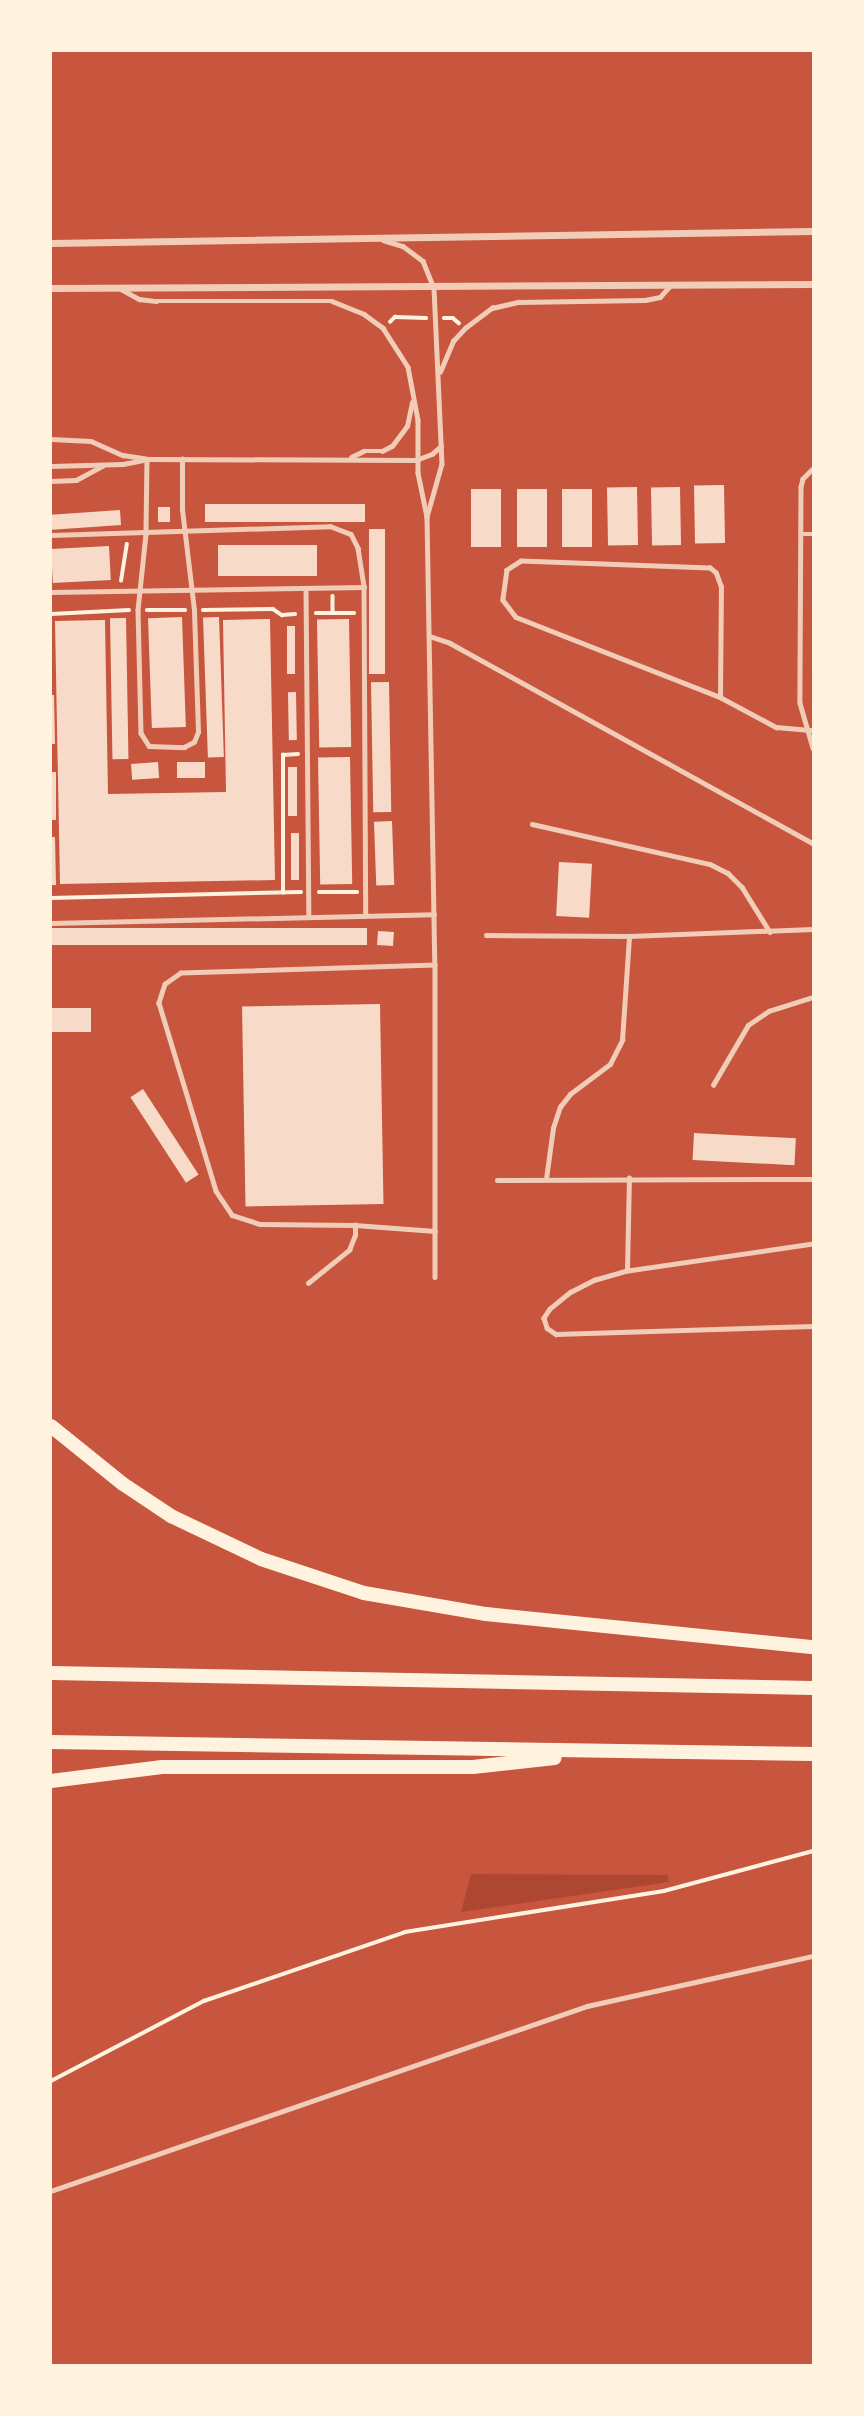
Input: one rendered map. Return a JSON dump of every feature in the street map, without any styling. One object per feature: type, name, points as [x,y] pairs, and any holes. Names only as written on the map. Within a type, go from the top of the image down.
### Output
[{"type":"highway","points":[[51,1426],[123,1484],[171,1516],[261,1559],[364,1594],[486,1614],[813,1647]]},
{"type":"highway","points":[[51,1673],[813,1688]]},
{"type":"highway","points":[[51,1742],[813,1754]]},
{"type":"highway","points":[[51,1782],[162,1767],[473,1767],[614,1752]]},
{"type":"street","points":[[51,243],[813,232]]},
{"type":"street","points":[[51,288],[813,284]]},
{"type":"lane","points":[[376,238],[403,246],[423,261],[434,288],[441,476],[427,517]]},
{"type":"lane","points":[[117,286],[131,296],[147,301],[315,299],[349,306],[383,328],[400,351],[408,368],[418,420],[416,460],[427,517],[435,965],[435,1277]]},
{"type":"lane","points":[[438,376],[453,341],[465,328],[492,308],[518,302],[645,300],[660,297],[670,286]]},
{"type":"lane","points":[[350,458],[364,451],[382,451],[401,438],[413,400]]},
{"type":"lane","points":[[51,439],[91,441],[123,455],[147,459]]},
{"type":"lane","points":[[51,466],[103,465],[147,459],[416,460],[432,454],[441,446]]},
{"type":"lane","points":[[147,459],[146,534],[138,610],[142,738],[154,747],[184,747],[194,742],[198,732],[194,610],[184,533],[182,459]]},
{"type":"lane","points":[[51,481],[83,477],[103,465]]},
{"type":"lane","points":[[813,469],[803,479],[801,487],[800,703],[813,748]]},
{"type":"lane","points":[[51,536],[338,527],[356,541],[364,587],[366,916]]},
{"type":"lane","points":[[801,534],[813,534]]},
{"type":"lane","points":[[720,697],[721,587],[720,579],[710,568],[520,561],[507,570],[503,600],[516,617],[720,697],[776,727],[813,730]]},
{"type":"lane","points":[[51,592],[364,587]]},
{"type":"lane","points":[[306,588],[309,917]]},
{"type":"lane","points":[[429,636],[450,643],[813,843]]},
{"type":"lane","points":[[532,824],[710,864],[729,873],[742,887],[771,932]]},
{"type":"lane","points":[[51,923],[434,914]]},
{"type":"lane","points":[[486,935],[629,936],[813,929]]},
{"type":"lane","points":[[546,1179],[553,1128],[560,1107],[570,1094],[602,1072],[619,1048],[629,936]]},
{"type":"lane","points":[[435,965],[181,973],[172,977],[161,992],[159,1003],[216,1191],[223,1206],[232,1215],[260,1224],[355,1225],[436,1231]]},
{"type":"lane","points":[[713,1085],[748,1025],[769,1011],[813,997]]},
{"type":"lane","points":[[627,1271],[629,1178]]},
{"type":"lane","points":[[497,1180],[813,1179]]},
{"type":"lane","points":[[308,1283],[349,1250],[355,1236],[355,1225]]},
{"type":"lane","points":[[813,1244],[627,1271],[595,1280],[560,1300],[546,1313],[547,1328],[556,1334],[813,1326]]},
{"type":"lane","points":[[51,2191],[587,2006],[813,1956]]},
{"type":"path","points":[[120,610],[120,591],[129,535]]},
{"type":"path","points":[[51,614],[120,610],[273,609],[282,615],[364,614]]},
{"type":"path","points":[[283,892],[283,755],[307,753]]},
{"type":"path","points":[[51,898],[366,892]]},
{"type":"path","points":[[51,2081],[138,2032],[204,2001],[405,1932],[664,1891],[813,1851]]},
{"type":"shaded area","points":[[471,1874],[667,1875],[669,1882],[461,1912]]},
{"type":"building","points":[[724,485],[725,543],[695,544],[694,486]]},
{"type":"building","points":[[637,487],[638,545],[608,546],[607,488]]},
{"type":"building","points":[[680,487],[681,545],[652,545],[651,488]]},
{"type":"building","points":[[471,489],[501,489],[501,547],[471,547]]},
{"type":"building","points":[[517,489],[547,489],[547,547],[517,547]]},
{"type":"building","points":[[562,489],[592,489],[592,547],[562,547]]},
{"type":"building","points":[[205,504],[365,504],[365,522],[205,522]]},
{"type":"building","points":[[158,507],[170,507],[170,522],[158,522]]},
{"type":"building","points":[[120,510],[121,525],[52,530],[51,515]]},
{"type":"building","points":[[369,529],[385,529],[385,674],[369,674]]},
{"type":"building","points":[[218,545],[317,545],[317,576],[218,576]]},
{"type":"building","points":[[109,546],[111,580],[53,583],[51,549]]},
{"type":"building","points":[[182,617],[186,727],[152,728],[148,618]]},
{"type":"building","points":[[219,617],[224,757],[208,757],[203,618]]},
{"type":"building","points":[[110,618],[126,618],[128,759],[112,759]]},
{"type":"building","points":[[270,619],[275,880],[60,884],[55,621],[105,620],[108,794],[226,792],[223,620]]},
{"type":"building","points":[[349,619],[351,747],[319,748],[317,620]]},
{"type":"building","points":[[287,626],[295,626],[295,674],[287,674]]},
{"type":"building","points":[[371,682],[389,682],[391,812],[373,812]]},
{"type":"building","points":[[288,692],[296,692],[297,740],[289,740]]},
{"type":"building","points":[[51,695],[54,695],[55,744],[51,744]]},
{"type":"building","points":[[350,757],[352,884],[320,885],[318,758]]},
{"type":"building","points":[[158,762],[159,778],[132,780],[131,764]]},
{"type":"building","points":[[177,762],[205,762],[205,778],[177,778]]},
{"type":"building","points":[[288,767],[297,767],[297,816],[288,816]]},
{"type":"building","points":[[51,772],[56,772],[56,820],[51,820]]},
{"type":"building","points":[[392,821],[394,885],[376,886],[374,822]]},
{"type":"building","points":[[291,833],[299,833],[299,880],[291,880]]},
{"type":"building","points":[[51,837],[55,837],[56,885],[51,885]]},
{"type":"building","points":[[559,862],[592,864],[589,918],[556,916]]},
{"type":"building","points":[[51,928],[367,928],[367,945],[51,945]]},
{"type":"building","points":[[378,931],[394,932],[393,946],[377,945]]},
{"type":"building","points":[[380,1004],[383,1204],[246,1206],[242,1006]]},
{"type":"building","points":[[52,1008],[91,1008],[91,1032],[52,1032]]},
{"type":"building","points":[[143,1089],[199,1175],[186,1183],[130,1097]]},
{"type":"building","points":[[694,1133],[796,1138],[794,1165],[693,1160]]}]
